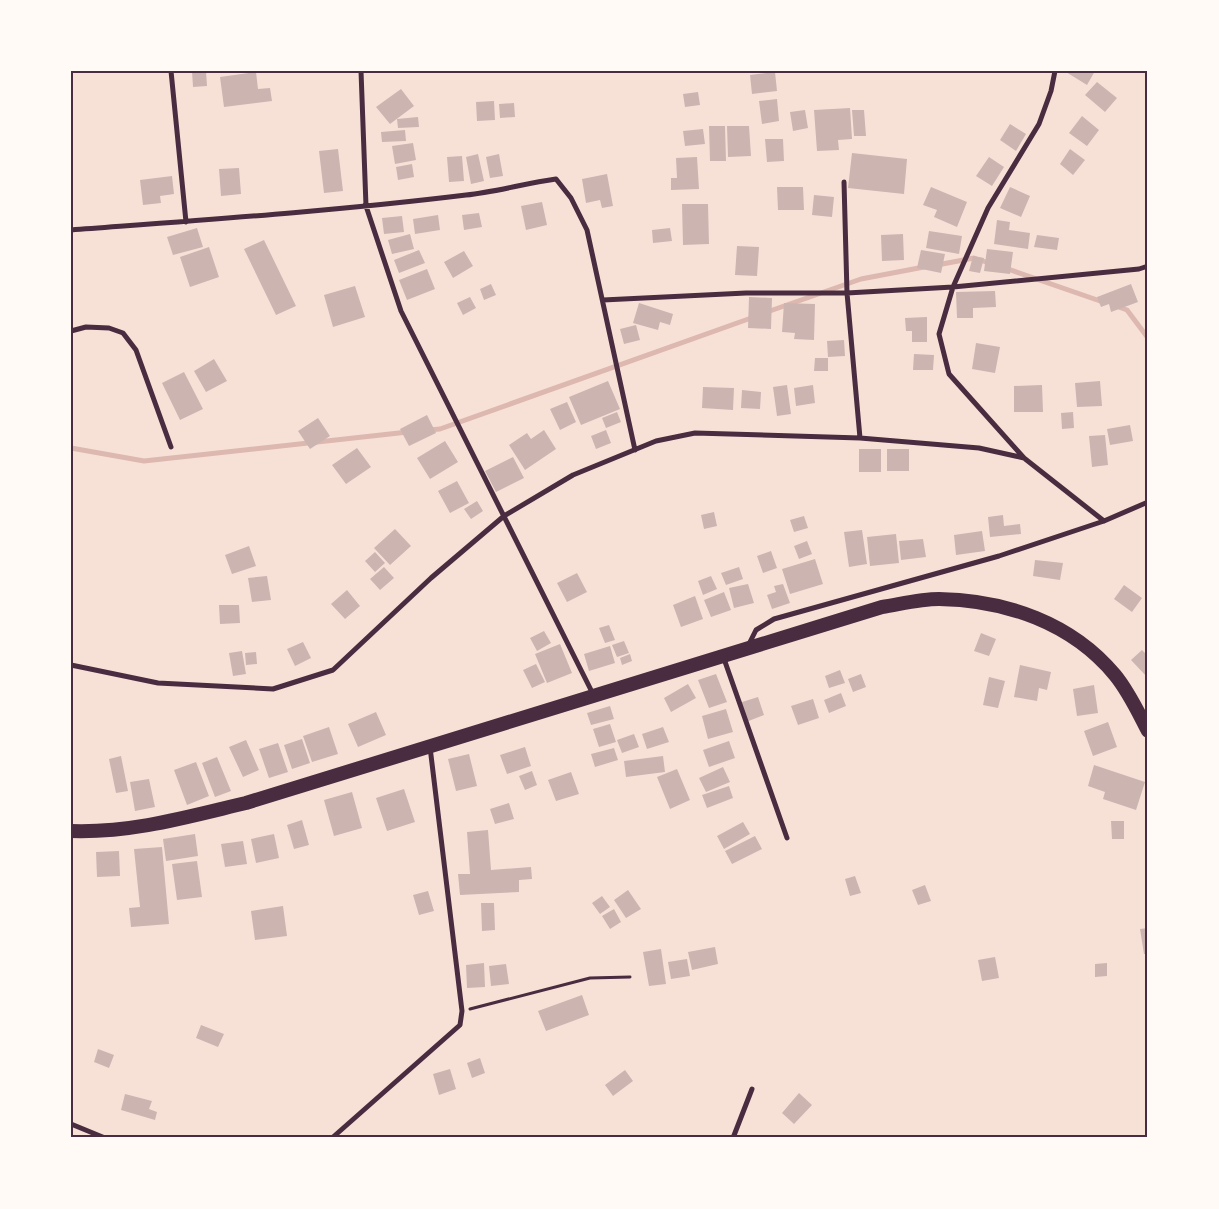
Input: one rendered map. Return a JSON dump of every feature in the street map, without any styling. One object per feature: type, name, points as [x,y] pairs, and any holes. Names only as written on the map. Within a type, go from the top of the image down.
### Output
[{"type":"highway","points":[[71,831],[88,832],[159,824],[246,803],[882,607],[938,599],[1001,606],[1032,616],[1062,630],[1092,651],[1116,676],[1135,705],[1148,731]]},
{"type":"street","points":[[171,71],[186,222]]},
{"type":"street","points":[[361,71],[366,206],[401,311],[594,696]]},
{"type":"street","points":[[1055,71],[1039,124],[988,208],[953,287],[939,334],[949,374],[1024,458],[1104,521]]},
{"type":"street","points":[[71,230],[324,211],[469,195],[528,182],[556,179],[571,198],[587,230],[635,450]]},
{"type":"street","points":[[844,182],[847,293],[860,438]]},
{"type":"street","points":[[603,300],[746,293],[847,293],[953,287],[1140,269],[1148,266]]},
{"type":"street","points":[[71,331],[86,327],[109,328],[123,333],[136,350],[171,447]]},
{"type":"street","points":[[71,665],[158,682],[274,689],[333,670],[431,578],[504,516],[573,475],[656,441],[695,433],[860,438],[979,448],[1024,458]]},
{"type":"street","points":[[746,649],[756,630],[774,619],[999,556],[1104,521],[1148,502]]},
{"type":"street","points":[[723,656],[787,838]]},
{"type":"street","points":[[332,1138],[460,1025],[462,1010],[430,747]]},
{"type":"street","points":[[733,1138],[752,1089]]},
{"type":"street","points":[[71,1124],[93,1136],[105,1138]]},
{"type":"path","points":[[462,1010],[590,978],[630,977]]},
{"type":"building","points":[[192,71],[206,71],[207,86],[193,87]]},
{"type":"building","points":[[1067,71],[1095,71],[1087,85]]},
{"type":"building","points":[[256,72],[258,89],[270,88],[272,101],[224,107],[220,77]]},
{"type":"building","points":[[775,72],[777,91],[752,94],[750,75]]},
{"type":"building","points":[[1097,82],[1117,98],[1105,112],[1085,95]]},
{"type":"building","points":[[401,89],[414,106],[390,124],[376,107]]},
{"type":"building","points":[[698,92],[700,105],[685,107],[683,94]]},
{"type":"building","points":[[777,99],[779,121],[762,124],[759,101]]},
{"type":"building","points":[[494,101],[495,120],[477,121],[476,102]]},
{"type":"building","points":[[514,103],[515,117],[500,118],[499,104]]},
{"type":"building","points":[[850,108],[852,139],[838,140],[839,150],[817,151],[814,110]]},
{"type":"building","points":[[805,110],[808,128],[793,131],[790,112]]},
{"type":"building","points":[[852,110],[864,110],[866,136],[854,136]]},
{"type":"building","points":[[1082,116],[1099,130],[1087,146],[1069,133]]},
{"type":"building","points":[[418,117],[419,127],[398,128],[397,119]]},
{"type":"building","points":[[1010,124],[1026,134],[1016,151],[1000,140]]},
{"type":"building","points":[[709,126],[725,126],[726,161],[710,161]]},
{"type":"building","points":[[727,126],[749,126],[751,156],[728,157]]},
{"type":"building","points":[[703,129],[705,144],[685,146],[683,131]]},
{"type":"building","points":[[405,130],[406,141],[382,142],[381,132]]},
{"type":"building","points":[[765,139],[783,139],[784,161],[767,162]]},
{"type":"building","points":[[413,143],[416,160],[395,164],[392,146]]},
{"type":"building","points":[[338,149],[343,191],[324,193],[319,151]]},
{"type":"building","points":[[1070,149],[1085,160],[1073,175],[1060,164]]},
{"type":"building","points":[[852,153],[907,159],[904,194],[848,188]]},
{"type":"building","points":[[478,154],[484,181],[471,184],[466,157]]},
{"type":"building","points":[[499,154],[503,176],[490,178],[486,157]]},
{"type":"building","points":[[462,156],[464,181],[449,182],[447,157]]},
{"type":"building","points":[[697,157],[699,189],[671,190],[671,178],[677,178],[676,158]]},
{"type":"building","points":[[989,157],[1004,167],[992,186],[976,176]]},
{"type":"building","points":[[412,164],[414,177],[398,180],[396,167]]},
{"type":"building","points":[[239,168],[241,194],[221,196],[219,169]]},
{"type":"building","points":[[607,174],[613,206],[602,208],[600,200],[586,203],[582,179]]},
{"type":"building","points":[[172,176],[174,194],[160,196],[161,203],[143,205],[140,180]]},
{"type":"building","points":[[777,187],[803,187],[804,210],[778,210]]},
{"type":"building","points":[[931,187],[967,202],[957,227],[934,217],[937,210],[923,205]]},
{"type":"building","points":[[1010,187],[1030,196],[1021,217],[1000,208]]},
{"type":"building","points":[[814,195],[834,197],[832,217],[812,215]]},
{"type":"building","points":[[542,202],[547,225],[526,230],[521,206]]},
{"type":"building","points":[[682,204],[708,204],[709,244],[683,245]]},
{"type":"building","points":[[479,213],[482,227],[464,230],[462,215]]},
{"type":"building","points":[[438,215],[440,230],[415,234],[413,219]]},
{"type":"building","points":[[402,216],[404,232],[384,234],[382,218]]},
{"type":"building","points":[[997,220],[1010,222],[1009,230],[1030,233],[1028,249],[994,244]]},
{"type":"building","points":[[197,228],[203,247],[173,255],[167,237]]},
{"type":"building","points":[[670,228],[672,241],[653,243],[652,230]]},
{"type":"building","points":[[929,231],[962,236],[959,254],[926,248]]},
{"type":"building","points":[[410,234],[414,249],[392,254],[388,240]]},
{"type":"building","points":[[903,234],[904,260],[882,261],[881,235]]},
{"type":"building","points":[[1037,235],[1059,238],[1057,250],[1034,247]]},
{"type":"building","points":[[264,240],[296,306],[276,315],[244,249]]},
{"type":"building","points":[[737,246],[759,247],[757,276],[735,275]]},
{"type":"building","points":[[209,247],[219,277],[190,287],[180,257]]},
{"type":"building","points":[[987,249],[1013,252],[1010,274],[984,271]]},
{"type":"building","points":[[419,250],[425,263],[399,273],[394,260]]},
{"type":"building","points":[[921,250],[945,254],[941,273],[917,268]]},
{"type":"building","points":[[464,251],[473,266],[453,278],[444,262]]},
{"type":"building","points":[[973,256],[984,258],[980,273],[969,271]]},
{"type":"building","points":[[427,269],[435,289],[407,300],[399,280]]},
{"type":"building","points":[[491,284],[496,295],[484,300],[480,289]]},
{"type":"building","points":[[1131,284],[1138,302],[1111,312],[1109,304],[1101,307],[1097,297]]},
{"type":"building","points":[[355,286],[365,317],[333,327],[324,295]]},
{"type":"building","points":[[995,291],[996,307],[973,308],[973,318],[957,318],[956,292]]},
{"type":"building","points":[[470,297],[476,308],[463,315],[457,303]]},
{"type":"building","points":[[749,297],[772,298],[771,329],[748,328]]},
{"type":"building","points":[[639,303],[673,314],[670,325],[660,322],[658,330],[633,323]]},
{"type":"building","points":[[784,303],[815,304],[814,340],[794,339],[795,333],[782,332]]},
{"type":"building","points":[[927,317],[927,342],[912,342],[912,331],[906,331],[905,318]]},
{"type":"building","points":[[636,325],[640,340],[624,344],[620,329]]},
{"type":"building","points":[[844,340],[845,356],[828,357],[827,341]]},
{"type":"building","points":[[976,343],[1000,347],[995,373],[972,369]]},
{"type":"building","points":[[914,354],[934,355],[933,370],[913,370]]},
{"type":"building","points":[[815,358],[828,358],[828,371],[814,371]]},
{"type":"building","points":[[214,359],[227,381],[206,392],[194,371]]},
{"type":"building","points":[[184,372],[203,409],[180,420],[162,383]]},
{"type":"building","points":[[608,381],[620,409],[581,425],[569,397]]},
{"type":"building","points":[[1100,381],[1102,406],[1077,407],[1075,383]]},
{"type":"building","points":[[787,385],[791,414],[777,416],[773,387]]},
{"type":"building","points":[[813,385],[815,403],[796,406],[794,388]]},
{"type":"building","points":[[1042,385],[1043,412],[1014,412],[1014,386]]},
{"type":"building","points":[[703,387],[734,388],[733,410],[702,408]]},
{"type":"building","points":[[742,390],[761,392],[760,409],[741,408]]},
{"type":"building","points":[[567,402],[576,422],[560,430],[550,409]]},
{"type":"building","points":[[617,412],[621,422],[606,428],[602,418]]},
{"type":"building","points":[[1073,412],[1074,428],[1062,429],[1061,413]]},
{"type":"building","points":[[427,415],[436,433],[409,446],[400,429]]},
{"type":"building","points":[[318,418],[330,436],[310,449],[298,431]]},
{"type":"building","points":[[1130,425],[1133,441],[1110,445],[1107,429]]},
{"type":"building","points":[[544,430],[556,449],[525,470],[509,445],[527,433],[531,439]]},
{"type":"building","points":[[606,430],[611,443],[596,449],[591,436]]},
{"type":"building","points":[[1105,435],[1108,465],[1092,467],[1089,436]]},
{"type":"building","points":[[445,441],[458,462],[430,479],[417,458]]},
{"type":"building","points":[[357,448],[371,467],[346,484],[332,465]]},
{"type":"building","points":[[859,449],[881,449],[881,472],[859,472]]},
{"type":"building","points":[[887,449],[909,449],[909,471],[887,471]]},
{"type":"building","points":[[513,457],[524,478],[496,492],[485,471]]},
{"type":"building","points":[[457,481],[469,503],[450,513],[438,491]]},
{"type":"building","points":[[477,501],[483,511],[471,519],[464,509]]},
{"type":"building","points":[[714,512],[717,526],[704,529],[701,515]]},
{"type":"building","points":[[1003,515],[1004,526],[1020,524],[1021,534],[990,537],[988,517]]},
{"type":"building","points":[[804,516],[808,528],[794,532],[790,520]]},
{"type":"building","points":[[395,529],[411,546],[390,565],[374,548]]},
{"type":"building","points":[[862,530],[867,564],[849,567],[844,532]]},
{"type":"building","points":[[982,531],[985,551],[956,555],[954,535]]},
{"type":"building","points":[[896,534],[899,563],[870,566],[867,537]]},
{"type":"building","points":[[923,539],[926,557],[901,560],[899,541]]},
{"type":"building","points":[[807,541],[812,554],[799,559],[794,546]]},
{"type":"building","points":[[249,546],[256,566],[232,574],[225,555]]},
{"type":"building","points":[[771,551],[777,568],[763,573],[757,556]]},
{"type":"building","points":[[375,552],[385,563],[375,572],[365,561]]},
{"type":"building","points":[[815,559],[823,584],[790,594],[782,569]]},
{"type":"building","points":[[1035,560],[1063,563],[1060,580],[1033,576]]},
{"type":"building","points":[[384,567],[394,578],[380,590],[370,579]]},
{"type":"building","points":[[739,567],[743,579],[726,585],[721,573]]},
{"type":"building","points":[[577,573],[587,592],[567,602],[557,583]]},
{"type":"building","points":[[267,576],[271,600],[252,602],[248,578]]},
{"type":"building","points":[[711,576],[717,589],[703,595],[698,581]]},
{"type":"building","points":[[748,584],[754,603],[734,608],[729,588]]},
{"type":"building","points":[[783,584],[790,603],[772,609],[767,595],[776,592],[774,586]]},
{"type":"building","points":[[1124,585],[1142,598],[1132,612],[1114,599]]},
{"type":"building","points":[[347,590],[360,606],[345,619],[331,604]]},
{"type":"building","points":[[724,592],[731,610],[711,617],[704,600]]},
{"type":"building","points":[[695,596],[703,619],[681,627],[673,605]]},
{"type":"building","points":[[219,605],[239,605],[240,623],[220,624]]},
{"type":"building","points":[[609,625],[615,640],[605,643],[599,628]]},
{"type":"building","points":[[544,631],[551,643],[537,651],[530,638]]},
{"type":"building","points":[[981,633],[996,639],[989,656],[974,651]]},
{"type":"building","points":[[624,641],[629,653],[617,657],[612,645]]},
{"type":"building","points":[[303,642],[311,658],[295,666],[287,649]]},
{"type":"building","points":[[560,644],[572,673],[547,683],[535,654]]},
{"type":"building","points":[[610,646],[615,663],[589,671],[584,654]]},
{"type":"building","points":[[1142,650],[1148,656],[1148,678],[1131,660]]},
{"type":"building","points":[[242,651],[246,674],[233,676],[229,653]]},
{"type":"building","points":[[256,652],[257,664],[246,665],[245,653]]},
{"type":"building","points":[[630,654],[632,661],[622,665],[620,658]]},
{"type":"building","points":[[536,664],[545,682],[532,688],[523,670]]},
{"type":"building","points":[[1020,665],[1051,672],[1047,690],[1039,688],[1037,701],[1014,697]]},
{"type":"building","points":[[840,670],[845,683],[829,688],[825,676]]},
{"type":"building","points":[[716,674],[727,702],[709,708],[698,680]]},
{"type":"building","points":[[861,674],[866,687],[853,692],[848,679]]},
{"type":"building","points":[[989,677],[1005,681],[998,708],[983,705]]},
{"type":"building","points":[[688,684],[696,698],[671,712],[664,698]]},
{"type":"building","points":[[1094,685],[1098,713],[1077,716],[1073,689]]},
{"type":"building","points":[[841,693],[846,706],[829,713],[824,700]]},
{"type":"building","points":[[758,697],[764,715],[746,722],[739,703]]},
{"type":"building","points":[[813,699],[819,718],[798,725],[791,706]]},
{"type":"building","points":[[610,706],[614,719],[591,725],[587,713]]},
{"type":"building","points":[[726,709],[733,732],[708,739],[702,716]]},
{"type":"building","points":[[376,712],[386,735],[358,747],[348,724]]},
{"type":"building","points":[[1108,722],[1117,747],[1093,756],[1084,731]]},
{"type":"building","points":[[610,724],[616,742],[599,747],[593,729]]},
{"type":"building","points":[[329,727],[338,754],[312,762],[303,736]]},
{"type":"building","points":[[663,727],[669,742],[647,749],[642,734]]},
{"type":"building","points":[[634,734],[639,747],[622,753],[617,740]]},
{"type":"building","points":[[302,739],[310,763],[292,769],[284,745]]},
{"type":"building","points":[[246,740],[259,770],[243,777],[229,747]]},
{"type":"building","points":[[729,741],[735,758],[709,767],[703,750]]},
{"type":"building","points":[[278,743],[288,772],[269,778],[259,749]]},
{"type":"building","points":[[525,747],[531,766],[507,774],[500,755]]},
{"type":"building","points":[[614,748],[618,760],[595,767],[591,754]]},
{"type":"building","points":[[469,754],[477,786],[456,791],[448,759]]},
{"type":"building","points":[[121,756],[128,791],[116,793],[109,759]]},
{"type":"building","points":[[663,756],[665,772],[626,777],[624,761]]},
{"type":"building","points":[[217,757],[231,791],[215,797],[202,763]]},
{"type":"building","points":[[196,762],[209,796],[187,805],[174,770]]},
{"type":"building","points":[[1094,765],[1145,782],[1136,810],[1103,799],[1105,792],[1088,786]]},
{"type":"building","points":[[723,767],[730,782],[706,792],[699,778]]},
{"type":"building","points":[[677,769],[690,800],[670,809],[657,777]]},
{"type":"building","points":[[532,771],[537,785],[525,790],[519,776]]},
{"type":"building","points":[[571,772],[579,794],[556,801],[548,780]]},
{"type":"building","points":[[149,779],[155,807],[135,811],[130,782]]},
{"type":"building","points":[[729,786],[733,798],[707,808],[702,795]]},
{"type":"building","points":[[404,789],[415,822],[387,831],[376,798]]},
{"type":"building","points":[[352,792],[362,828],[334,836],[324,800]]},
{"type":"building","points":[[509,803],[514,819],[495,824],[490,809]]},
{"type":"building","points":[[302,820],[309,845],[294,849],[287,825]]},
{"type":"building","points":[[1111,821],[1124,821],[1124,839],[1112,839]]},
{"type":"building","points":[[743,822],[750,834],[724,849],[717,836]]},
{"type":"building","points":[[488,830],[491,870],[531,867],[532,879],[519,880],[519,892],[460,895],[458,874],[470,874],[467,832]]},
{"type":"building","points":[[195,834],[198,856],[166,861],[163,839]]},
{"type":"building","points":[[274,834],[279,858],[256,863],[251,839]]},
{"type":"building","points":[[755,836],[762,849],[732,864],[725,851]]},
{"type":"building","points":[[243,841],[247,864],[225,867],[221,844]]},
{"type":"building","points":[[162,847],[169,924],[131,927],[129,908],[140,907],[134,849]]},
{"type":"building","points":[[119,851],[120,876],[97,877],[96,852]]},
{"type":"building","points":[[197,861],[202,897],[177,900],[172,864]]},
{"type":"building","points":[[855,876],[861,893],[850,896],[845,879]]},
{"type":"building","points":[[925,885],[931,901],[918,905],[912,890]]},
{"type":"building","points":[[628,890],[641,909],[626,918],[614,900]]},
{"type":"building","points":[[428,891],[434,911],[419,915],[413,895]]},
{"type":"building","points":[[602,896],[610,907],[600,914],[592,903]]},
{"type":"building","points":[[481,903],[494,903],[495,930],[482,931]]},
{"type":"building","points":[[283,906],[287,936],[255,940],[251,911]]},
{"type":"building","points":[[614,909],[621,922],[610,929],[602,916]]},
{"type":"building","points":[[1148,928],[1148,954],[1144,954],[1140,929]]},
{"type":"building","points":[[715,947],[718,964],[692,970],[688,952]]},
{"type":"building","points":[[661,949],[666,984],[649,986],[643,952]]},
{"type":"building","points":[[995,957],[999,978],[982,981],[978,960]]},
{"type":"building","points":[[687,959],[690,976],[671,979],[668,962]]},
{"type":"building","points":[[484,963],[485,987],[467,988],[466,965]]},
{"type":"building","points":[[1107,963],[1107,976],[1095,977],[1095,964]]},
{"type":"building","points":[[506,964],[509,984],[491,986],[489,966]]},
{"type":"building","points":[[582,995],[589,1015],[546,1031],[538,1011]]},
{"type":"building","points":[[201,1025],[224,1034],[218,1047],[196,1038]]},
{"type":"building","points":[[98,1049],[114,1055],[109,1068],[94,1062]]},
{"type":"building","points":[[480,1058],[485,1073],[472,1078],[467,1063]]},
{"type":"building","points":[[450,1069],[456,1089],[439,1095],[433,1074]]},
{"type":"building","points":[[625,1070],[633,1081],[613,1096],[605,1085]]},
{"type":"building","points":[[799,1093],[812,1105],[794,1124],[782,1113]]},
{"type":"building","points":[[125,1094],[152,1101],[149,1109],[157,1112],[155,1120],[121,1110]]},
{"type":"waterway","points":[[937,265],[974,258],[992,264]]},
{"type":"waterway","points":[[767,312],[861,279],[924,267]]},
{"type":"waterway","points":[[1005,268],[1103,302]]},
{"type":"waterway","points":[[1116,306],[1127,310],[1148,338]]},
{"type":"waterway","points":[[429,430],[440,429],[754,317]]},
{"type":"waterway","points":[[71,448],[144,461],[408,432]]}]
